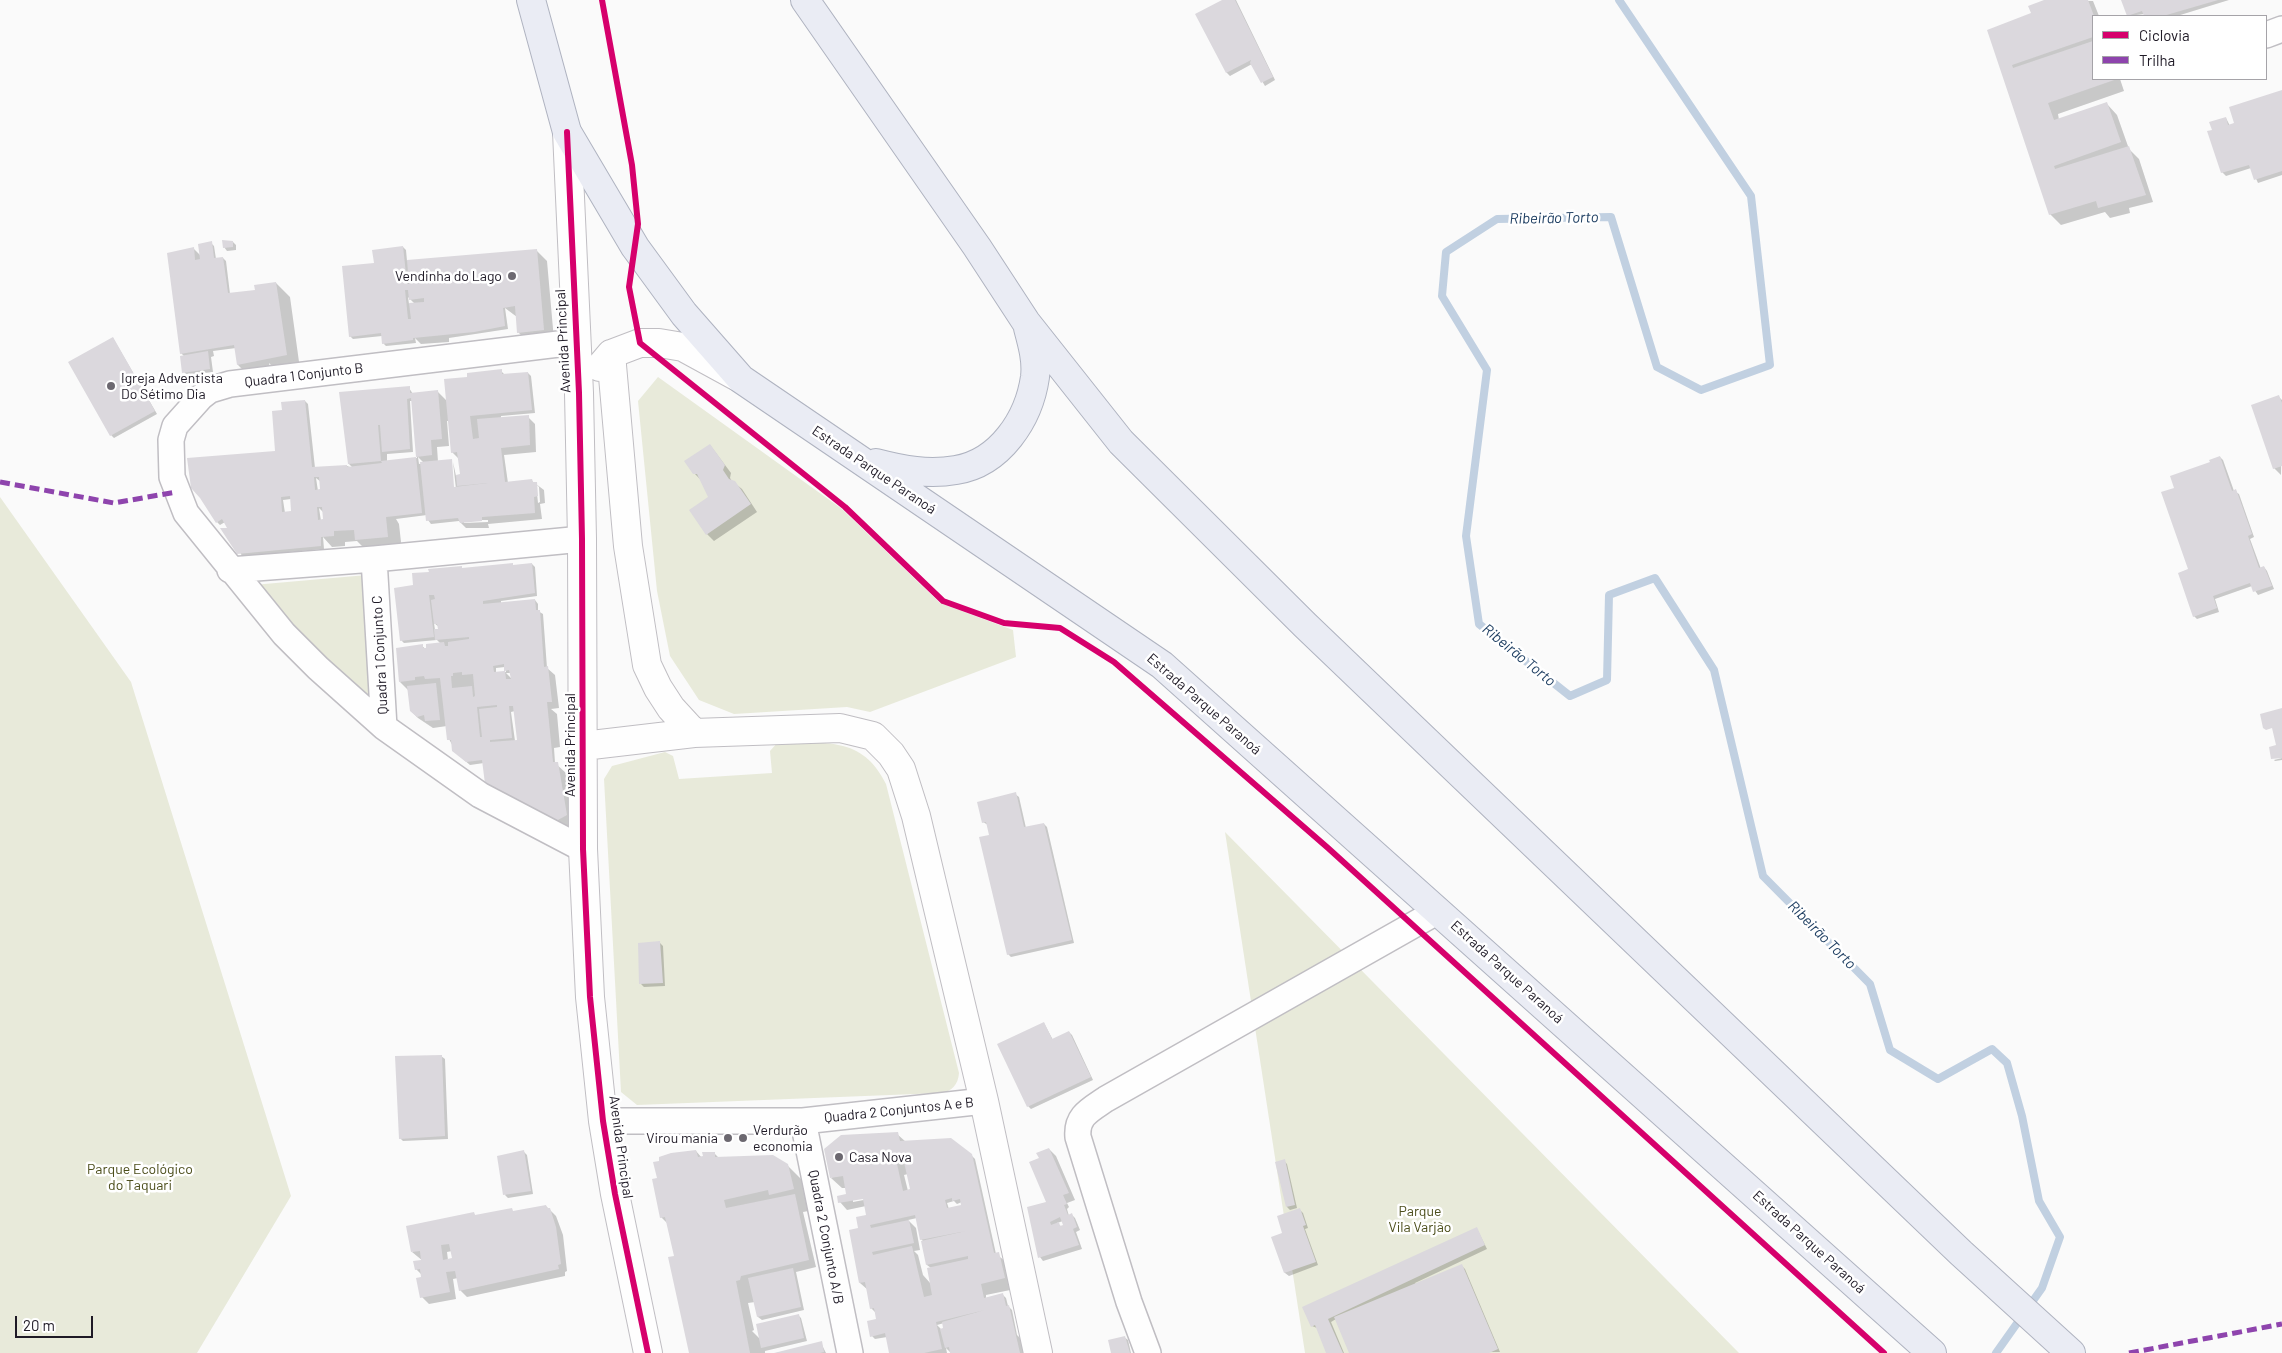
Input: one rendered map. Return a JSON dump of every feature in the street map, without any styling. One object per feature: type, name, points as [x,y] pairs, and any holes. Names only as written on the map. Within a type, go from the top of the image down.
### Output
[{"type":"main road","name":"Estrada Parque Paranoá","points":[[531,0],[567,132],[635,248],[684,314],[741,379],[1162,665],[1932,1353]]},
{"type":"main road","points":[[805,0],[977,247],[1026,322],[1121,442],[1313,632],[1973,1264],[2071,1353]]},
{"type":"main road","points":[[856,458],[909,472],[936,473],[965,468],[979,463],[995,453],[1016,430],[1030,400],[1036,376],[1034,352],[1026,322]]},
{"type":"street","points":[[2267,34],[2282,29]]},
{"type":"street","name":"Avenida Principal","points":[[567,132],[582,539],[583,850],[590,997],[603,1121],[615,1194],[648,1353]]},
{"type":"street","name":"Quadra 1 Conjunto B","points":[[384,728],[284,634],[230,570],[186,513],[172,476],[171,440],[175,426],[201,397],[210,390],[230,384],[575,342]]},
{"type":"street","name":"Avenida Principal","points":[[578,394],[611,354],[640,343],[659,343],[683,347],[741,379]]},
{"type":"street","points":[[611,354],[628,546],[647,665],[658,688],[671,708],[694,734]]},
{"type":"street","points":[[230,570],[374,559],[582,539]]},
{"type":"street","name":"Quadra 1 Conjunto C","points":[[374,559],[384,728],[480,795],[583,850]]},
{"type":"street","points":[[583,746],[694,734],[840,728],[873,736],[891,754],[901,769],[911,799],[984,1101],[1038,1353]]},
{"type":"street","points":[[1148,1353],[1129,1302],[1078,1137],[1077,1128],[1084,1114],[1106,1099],[1438,911]]},
{"type":"street","name":"Quadra 2 Conjuntos A e B","points":[[603,1121],[803,1121],[984,1101]]},
{"type":"street","name":"Quadra 2 Conjunto A/B","points":[[803,1121],[850,1353]]},
{"type":"green space","points":[[658,377],[842,509],[940,603],[1013,630],[1016,657],[870,712],[847,707],[734,714],[699,700],[670,656],[657,591],[638,401]]},
{"type":"green space","name":"Parque Ecológico do Taquari","points":[[0,497],[131,682],[291,1196],[197,1353],[0,1353]]},
{"type":"green space","points":[[367,575],[375,708],[253,585]]},
{"type":"green space","points":[[778,742],[826,743],[841,745],[854,750],[866,757],[886,784],[959,1073],[956,1084],[948,1091],[941,1093],[637,1105],[621,1092],[604,779],[612,766],[665,752],[673,756],[679,779],[772,773],[770,751]]},
{"type":"green space","name":"Parque Vila Varjão","points":[[1225,832],[1739,1353],[1305,1353]]},
{"type":"building","points":[[1222,0],[1235,0],[1273,77],[1261,83],[1250,63],[1251,60],[1226,73],[1195,14]]},
{"type":"building","points":[[2044,0],[2088,0],[2094,15],[2092,15],[2092,37],[2012,65],[2013,68],[2092,41],[2092,80],[2114,80],[2048,103],[2054,120],[2107,102],[2121,142],[2054,166],[2055,169],[2129,146],[2146,195],[2098,208],[2096,201],[2049,215],[1987,30],[2031,13],[2028,6]]},
{"type":"building","points":[[2121,0],[2218,0],[2166,15],[2144,15],[2142,11],[2127,15]]},
{"type":"building","points":[[2282,90],[2282,171],[2254,180],[2249,165],[2221,173],[2207,131],[2212,130],[2209,122],[2226,117],[2228,125],[2234,123],[2229,107]]},
{"type":"building","points":[[222,240],[233,241],[233,247],[223,248]]},
{"type":"building","points":[[212,241],[214,258],[223,257],[228,293],[255,290],[254,285],[276,282],[287,355],[237,365],[234,345],[180,354],[167,253],[194,247],[195,260],[200,259],[198,244]]},
{"type":"building","points":[[403,246],[407,284],[409,284],[407,260],[537,249],[544,330],[517,333],[515,306],[503,308],[505,326],[474,332],[413,338],[413,340],[382,344],[381,333],[349,337],[342,266],[374,263],[372,250]],"holes":[[[405,290],[408,290],[409,300],[424,298],[424,302],[409,303],[411,319],[408,319]]]},
{"type":"building","name":"Igreja Adventista Do Sétimo Dia","points":[[113,337],[155,411],[110,436],[68,362]]},
{"type":"building","points":[[208,351],[210,369],[182,373],[180,356]]},
{"type":"building","points":[[502,369],[502,374],[528,372],[532,410],[470,416],[473,439],[479,438],[477,419],[529,415],[530,445],[501,448],[505,482],[532,479],[533,482],[537,482],[538,496],[534,497],[535,513],[482,517],[482,521],[460,523],[458,518],[426,521],[420,462],[452,459],[454,487],[488,483],[457,486],[456,475],[460,474],[457,452],[451,453],[444,379],[467,377],[467,373]]},
{"type":"building","points":[[410,386],[410,393],[438,390],[442,439],[431,440],[432,455],[416,457],[411,398],[407,399],[410,449],[382,452],[380,425],[378,425],[381,461],[348,464],[339,392]]},
{"type":"building","points":[[2279,395],[2282,403],[2282,466],[2273,469],[2251,405]]},
{"type":"building","points":[[305,400],[312,467],[347,465],[347,467],[382,463],[381,461],[416,457],[422,513],[386,517],[388,537],[355,540],[354,530],[334,531],[334,536],[321,537],[321,546],[237,554],[220,528],[227,528],[222,519],[216,523],[200,498],[191,488],[187,458],[275,451],[272,411],[282,410],[281,402]],"holes":[[[314,477],[319,477],[320,489],[315,490]],[[290,496],[291,511],[282,512],[281,497]],[[317,507],[322,507],[323,519],[318,520]]]},
{"type":"building","points":[[710,444],[725,465],[723,470],[729,479],[735,481],[751,504],[706,535],[689,510],[708,497],[697,474],[693,474],[684,461]]},
{"type":"building","points":[[2220,456],[2232,491],[2236,489],[2252,534],[2248,536],[2259,568],[2264,566],[2272,586],[2253,592],[2250,583],[2213,596],[2217,608],[2193,617],[2178,573],[2188,569],[2161,492],[2174,488],[2170,476],[2210,462],[2209,460]]},
{"type":"building","points":[[532,563],[535,593],[483,601],[483,604],[535,599],[536,610],[540,610],[544,667],[548,666],[552,702],[547,702],[553,762],[558,762],[567,815],[556,821],[485,784],[482,760],[466,762],[452,751],[451,740],[447,740],[440,678],[425,679],[424,676],[415,677],[415,680],[399,682],[396,648],[423,644],[423,648],[426,648],[426,644],[444,642],[445,646],[448,646],[448,642],[469,639],[469,637],[435,640],[434,629],[438,629],[437,624],[434,624],[431,600],[435,599],[434,595],[429,595],[434,637],[400,641],[394,588],[413,585],[412,573],[429,572],[428,569],[462,566],[462,568]],"holes":[[[504,664],[504,671],[494,672],[493,666]],[[509,670],[511,679],[506,679],[505,671]],[[462,672],[462,675],[473,674],[475,696],[473,697],[472,686],[452,688],[451,676],[453,676],[453,673]],[[497,705],[497,707],[479,709],[482,737],[480,737],[477,707]],[[509,706],[513,706],[517,740],[490,742],[490,740],[512,738]]]},
{"type":"building","points":[[436,683],[440,720],[425,721],[424,715],[417,717],[410,711],[407,686]]},
{"type":"building","points":[[2282,708],[2282,758],[2271,759],[2269,747],[2276,745],[2272,728],[2266,730],[2263,728],[2260,714]]},
{"type":"building","points":[[1016,792],[1024,827],[1044,823],[1072,940],[1007,955],[979,837],[989,835],[986,822],[982,823],[977,802]]},
{"type":"building","points":[[660,941],[663,983],[639,984],[638,943]]},
{"type":"building","points":[[1044,1022],[1052,1039],[1069,1031],[1091,1077],[1027,1107],[997,1044]]},
{"type":"building","points":[[442,1055],[445,1136],[399,1139],[395,1056]]},
{"type":"building","points":[[898,1132],[900,1141],[951,1138],[972,1154],[994,1253],[999,1252],[1005,1278],[981,1284],[984,1298],[1003,1293],[1006,1306],[1009,1305],[1020,1353],[950,1353],[949,1347],[945,1348],[940,1329],[943,1328],[942,1322],[985,1310],[936,1322],[942,1349],[924,1353],[889,1353],[885,1333],[870,1337],[867,1321],[876,1319],[874,1308],[870,1309],[865,1282],[859,1283],[849,1230],[858,1228],[856,1217],[866,1215],[863,1199],[838,1203],[837,1196],[846,1194],[843,1176],[830,1178],[824,1149],[841,1135]],"holes":[[[904,1162],[910,1189],[903,1191],[897,1164]],[[952,1198],[952,1201],[960,1199],[961,1205],[947,1208],[945,1200]],[[915,1215],[920,1240],[966,1231],[921,1241],[926,1265],[968,1256],[968,1259],[927,1268],[932,1295],[924,1297],[912,1246],[873,1255],[872,1252],[914,1243],[909,1220],[871,1228],[870,1225]]]},
{"type":"building","points":[[1049,1148],[1069,1193],[1063,1195],[1067,1204],[1064,1205],[1068,1215],[1072,1213],[1077,1227],[1073,1229],[1079,1245],[1038,1258],[1027,1207],[1046,1202],[1029,1162],[1039,1158],[1036,1153]],"holes":[[[1060,1217],[1063,1225],[1060,1226],[1059,1222],[1051,1225],[1050,1222]]]},
{"type":"building","points":[[524,1150],[531,1191],[503,1195],[497,1156]]},
{"type":"building","points":[[696,1150],[698,1157],[703,1156],[702,1152],[715,1152],[715,1157],[773,1155],[788,1164],[794,1189],[769,1195],[768,1190],[724,1200],[726,1208],[795,1194],[809,1260],[741,1276],[740,1280],[736,1281],[750,1353],[689,1353],[668,1257],[674,1256],[665,1217],[660,1218],[652,1179],[657,1178],[653,1162],[659,1161],[659,1157],[671,1153]]},
{"type":"building","points":[[1285,1159],[1295,1205],[1286,1207],[1275,1162]]},
{"type":"building","points":[[546,1205],[547,1208],[550,1208],[556,1227],[561,1264],[558,1265],[559,1269],[459,1291],[455,1271],[446,1272],[450,1292],[420,1298],[416,1278],[421,1277],[420,1269],[415,1270],[413,1261],[421,1260],[420,1251],[411,1252],[406,1226],[474,1212],[475,1215],[512,1208],[513,1211]],"holes":[[[449,1244],[452,1258],[443,1260],[441,1245]]]},
{"type":"building","points":[[1300,1208],[1306,1225],[1303,1226],[1316,1262],[1284,1273],[1271,1237],[1282,1233],[1277,1216]]},
{"type":"building","points":[[1477,1227],[1485,1245],[1328,1319],[1343,1353],[1326,1353],[1315,1325],[1311,1327],[1302,1307]]},
{"type":"building","points":[[1462,1264],[1498,1349],[1489,1353],[1349,1353],[1334,1317]]},
{"type":"building","points":[[793,1268],[801,1307],[757,1317],[748,1278]]},
{"type":"building","points":[[799,1314],[804,1338],[761,1348],[756,1324]]},
{"type":"building","points":[[1125,1336],[1130,1353],[1111,1353],[1108,1340]]},
{"type":"building","points":[[822,1341],[824,1352],[820,1353],[774,1353]]},
{"type":"waterway","name":"Ribeirão Torto","points":[[1619,0],[1751,196],[1770,365],[1701,390],[1657,367],[1611,217],[1497,219],[1446,252],[1442,296],[1487,370],[1466,536],[1479,624],[1570,696],[1607,680],[1609,595],[1655,578],[1714,670],[1763,876],[1870,984],[1890,1050],[1938,1079],[1992,1049],[2007,1063],[2022,1116],[2039,1201],[2060,1237],[2042,1288],[1996,1353]]},
{"type":"marked path","points":[[0,482],[114,503],[176,492]]},
{"type":"marked path","points":[[2129,1353],[2282,1324]]},
{"type":"cycle path","points":[[602,0],[632,165],[638,224],[629,287],[640,343],[845,507],[943,601],[1004,623],[1060,628],[1114,662],[1328,848],[1884,1353]]},
{"type":"cycle path","points":[[567,132],[579,393],[582,539],[583,849],[590,997],[603,1121],[615,1194],[648,1353]]},
{"type":"place","name":"Vendinha do Lago","points":[[512,276]]},
{"type":"place","name":"Igreja Adventista Do Sétimo Dia","points":[[111,386]]},
{"type":"place","name":"Virou mania","points":[[728,1138]]},
{"type":"place","name":"Verdurão economia","points":[[743,1138]]},
{"type":"place","name":"Casa Nova","points":[[839,1157]]}]
